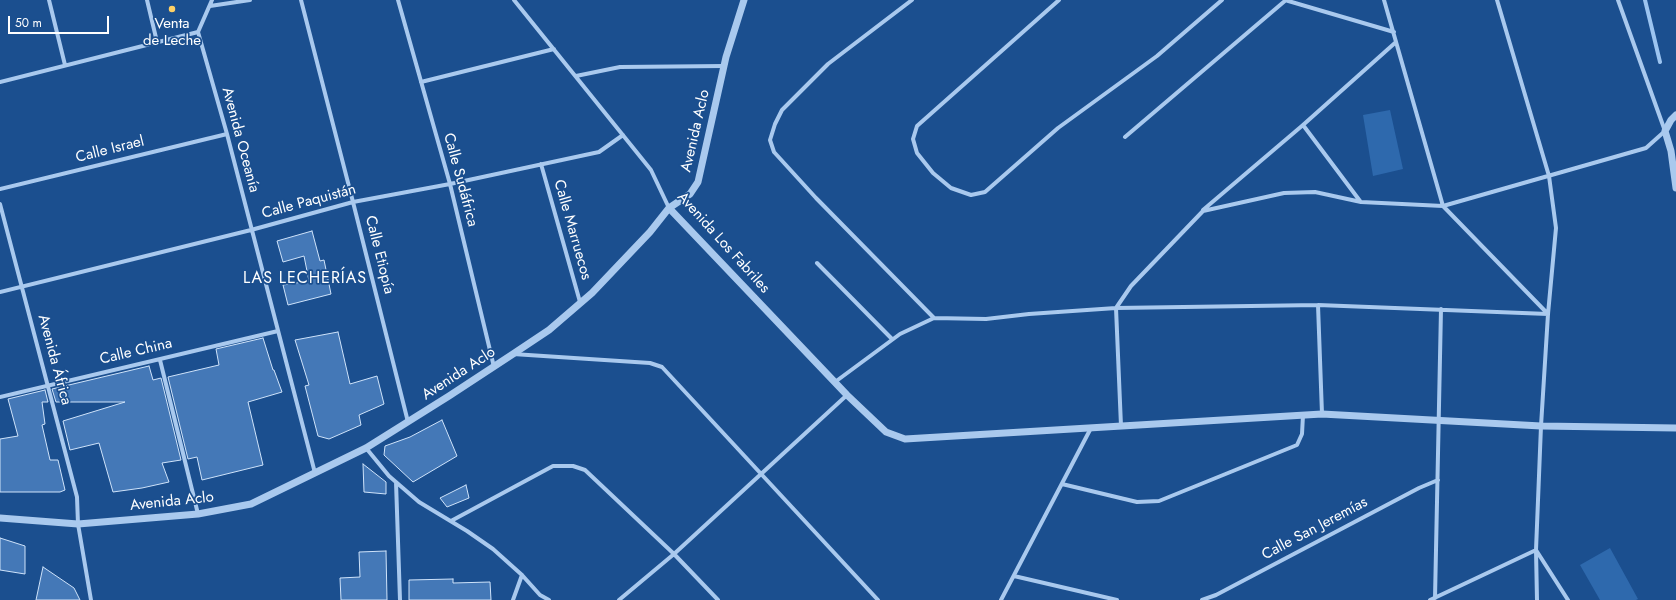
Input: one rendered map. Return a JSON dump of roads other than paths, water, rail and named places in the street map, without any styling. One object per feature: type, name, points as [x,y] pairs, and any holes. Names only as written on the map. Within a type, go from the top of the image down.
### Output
[{"type":"street","points":[[48,0],[65,65]]},
{"type":"street","points":[[147,0],[157,42]]},
{"type":"street","points":[[0,82],[198,32],[212,0]]},
{"type":"street","points":[[210,6],[250,0]]},
{"type":"street","name":"Calle Etiopía","points":[[301,0],[408,423]]},
{"type":"street","name":"Calle Sudáfrica","points":[[398,0],[450,184],[494,367]]},
{"type":"street","name":"Avenida Los Fabriles","points":[[514,0],[651,170],[669,208],[847,395],[886,432],[905,438],[1091,428]]},
{"type":"street","name":"Avenida Aclo","points":[[0,518],[78,524],[198,514],[251,504],[366,448],[408,423],[549,330],[592,293],[650,232],[669,208],[690,194],[698,182],[724,66],[744,0]]},
{"type":"street","points":[[912,0],[828,64],[782,110],[775,124],[770,140],[774,152],[810,192],[934,318]]},
{"type":"street","points":[[1059,0],[916,126],[913,139],[916,153],[933,173],[950,188],[971,195],[985,192],[1058,128],[1157,56],[1222,0]]},
{"type":"street","points":[[1125,137],[1286,0],[1394,32]]},
{"type":"street","points":[[1384,0],[1443,206],[1548,314]]},
{"type":"street","points":[[1497,0],[1549,176],[1556,228],[1548,314],[1541,426],[1536,550],[1537,600]]},
{"type":"street","points":[[1618,0],[1665,131],[1671,151],[1676,188]]},
{"type":"street","name":"Avenida Oceanía","points":[[198,32],[227,134],[315,473]]},
{"type":"street","points":[[1121,426],[1116,308],[1131,286],[1203,211],[1396,42]]},
{"type":"street","points":[[421,82],[554,49]]},
{"type":"street","points":[[576,76],[620,67],[724,66]]},
{"type":"street","points":[[1203,211],[1284,193],[1315,192],[1361,202],[1443,206],[1646,148],[1665,131],[1671,120],[1676,115]]},
{"type":"street","points":[[1303,125],[1361,202]]},
{"type":"street","name":"Calle Israel","points":[[0,189],[227,134]]},
{"type":"street","name":"Calle Paquistán","points":[[0,292],[251,230],[353,202],[450,184],[598,152],[623,135]]},
{"type":"street","name":"Calle Marruecos","points":[[541,164],[580,302]]},
{"type":"street","name":"Avenida África","points":[[0,204],[76,497],[78,524],[91,600]]},
{"type":"street","points":[[817,263],[892,339]]},
{"type":"street","points":[[835,382],[892,339],[934,318],[986,320],[1029,314],[1116,308],[1318,305],[1548,314]]},
{"type":"street","points":[[1318,305],[1322,414]]},
{"type":"street","points":[[1435,598],[1442,309]]},
{"type":"street","name":"Calle China","points":[[0,397],[278,331]]},
{"type":"street","points":[[513,354],[650,363],[662,367],[878,600]]},
{"type":"street","points":[[160,360],[198,514]]},
{"type":"street","points":[[619,600],[674,554],[847,395]]},
{"type":"street","points":[[1001,600],[1091,428],[1322,414],[1541,426],[1676,428]]},
{"type":"street","points":[[1062,484],[1137,502],[1159,501],[1296,445],[1302,434],[1303,415]]},
{"type":"street","points":[[366,448],[396,482],[419,502],[452,521],[493,549],[522,575],[540,595],[549,600]]},
{"type":"street","points":[[452,521],[553,466],[574,466],[585,470],[674,554],[718,600]]},
{"type":"street","name":"Calle San Jeremías","points":[[1202,600],[1216,595],[1419,488],[1438,480]]},
{"type":"street","points":[[396,482],[400,600]]},
{"type":"street","points":[[1430,600],[1536,550]]},
{"type":"street","points":[[1536,550],[1568,600]]},
{"type":"street","points":[[513,600],[522,575]]},
{"type":"street","points":[[1014,576],[1117,600]]},
{"type":"waterway","points":[[1645,0],[1660,62]]},
{"type":"place","name":"Venta de Leche","points":[[172,9]]},
{"type":"district","name":"LAS LECHERÍAS","points":[[305,279]]}]
